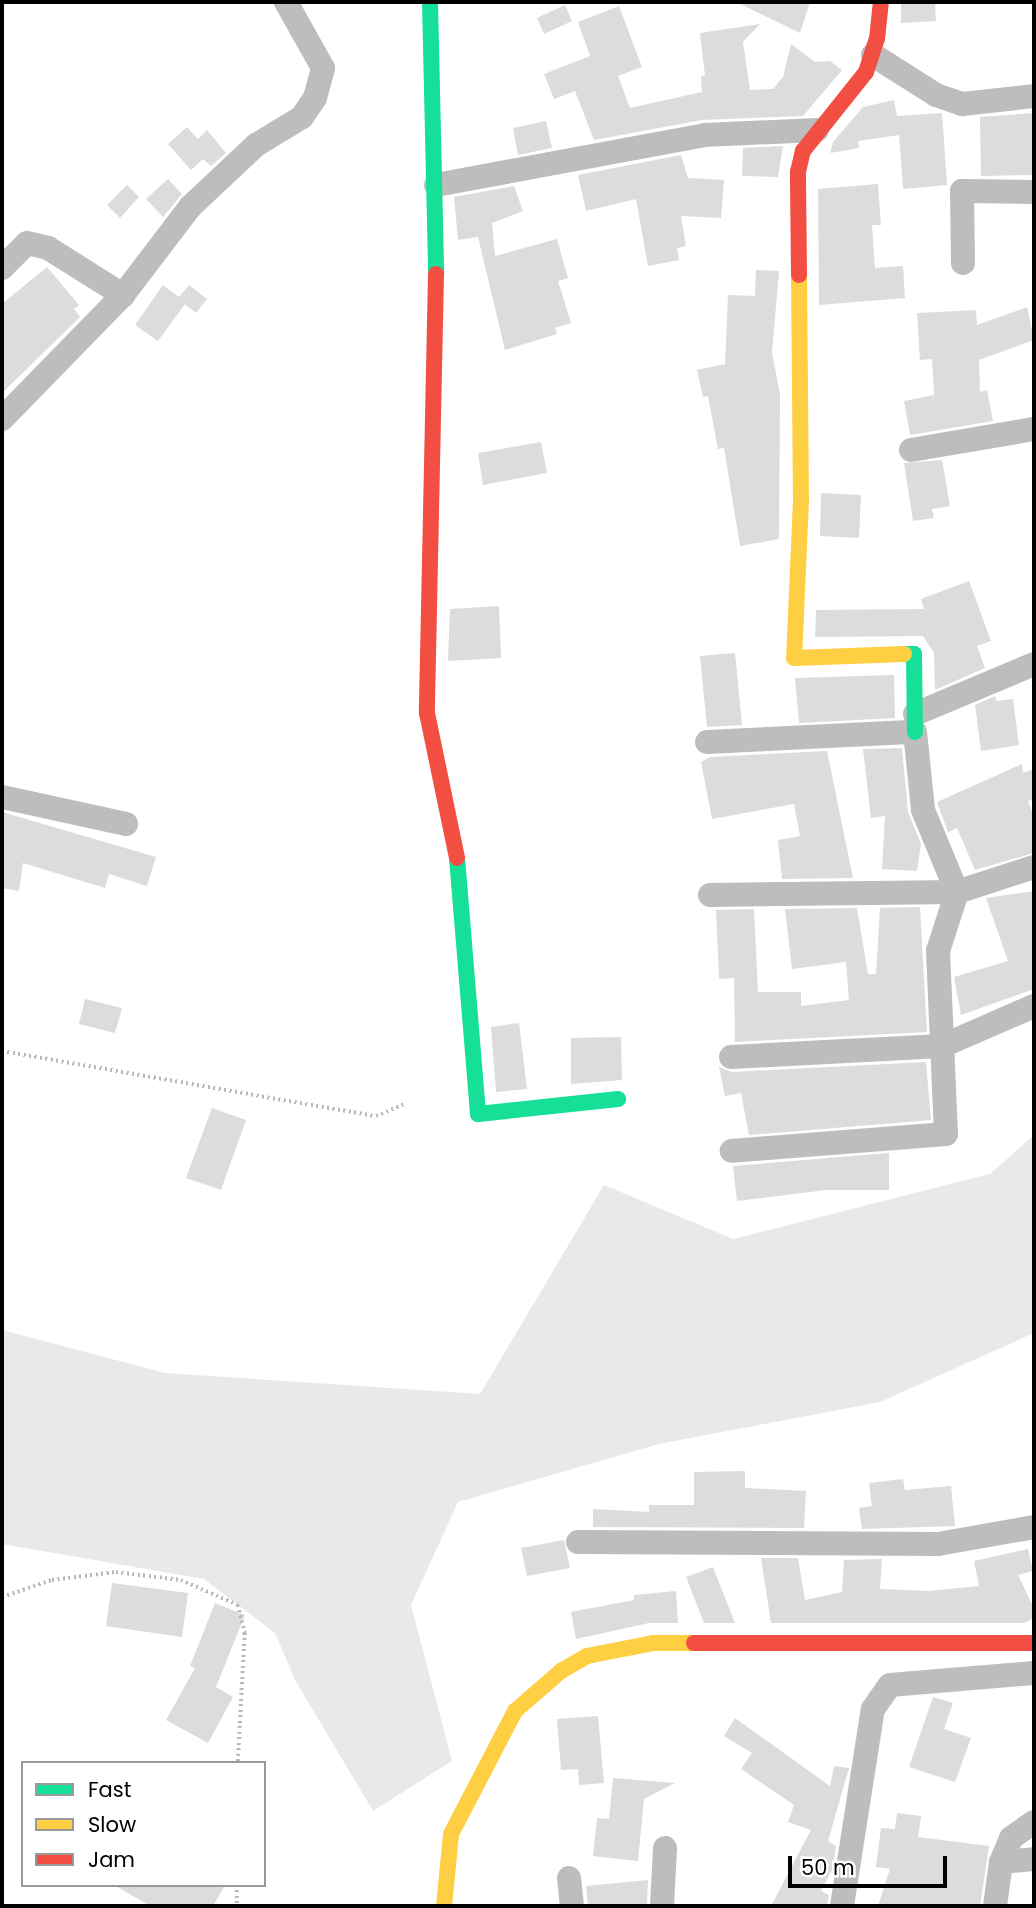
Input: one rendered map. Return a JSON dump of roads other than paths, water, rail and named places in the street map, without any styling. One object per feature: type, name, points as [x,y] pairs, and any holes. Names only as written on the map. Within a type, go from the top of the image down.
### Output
[{"type":"street","points":[[2,419],[123,295],[190,207],[256,145],[302,117],[316,98],[323,68],[286,2]]},
{"type":"street","points":[[430,2],[437,320],[427,713],[457,856],[478,1114],[618,1099]]},
{"type":"street","points":[[732,1151],[946,1134],[938,951],[957,892],[923,810],[915,723],[914,654],[794,658],[801,500],[798,172],[803,151],[817,130],[862,80],[873,55],[881,2]]},
{"type":"street","points":[[873,55],[936,94],[962,104],[1034,96]]},
{"type":"street","points":[[436,186],[705,135],[817,130]]},
{"type":"street","points":[[963,263],[962,191],[1034,192]]},
{"type":"street","points":[[2,268],[27,243],[48,248],[123,295]]},
{"type":"street","points":[[911,450],[1034,429]]},
{"type":"street","points":[[707,742],[915,723],[1034,664]]},
{"type":"street","points":[[2,797],[126,824]]},
{"type":"street","points":[[710,895],[957,892],[1034,867]]},
{"type":"street","points":[[731,1057],[942,1046],[1034,1006]]},
{"type":"street","points":[[578,1542],[938,1544],[1034,1527]]},
{"type":"street","points":[[444,1906],[451,1833],[491,1752],[515,1712],[561,1671],[587,1656],[653,1643],[1034,1643]]},
{"type":"street","points":[[842,1906],[873,1709],[890,1685],[1034,1673]]},
{"type":"street","points":[[995,1906],[1001,1863],[1011,1838],[1034,1822]]},
{"type":"street","points":[[662,1906],[666,1848]]},
{"type":"street","points":[[1001,1863],[1034,1859]]},
{"type":"street","points":[[569,1878],[572,1906]]}]
